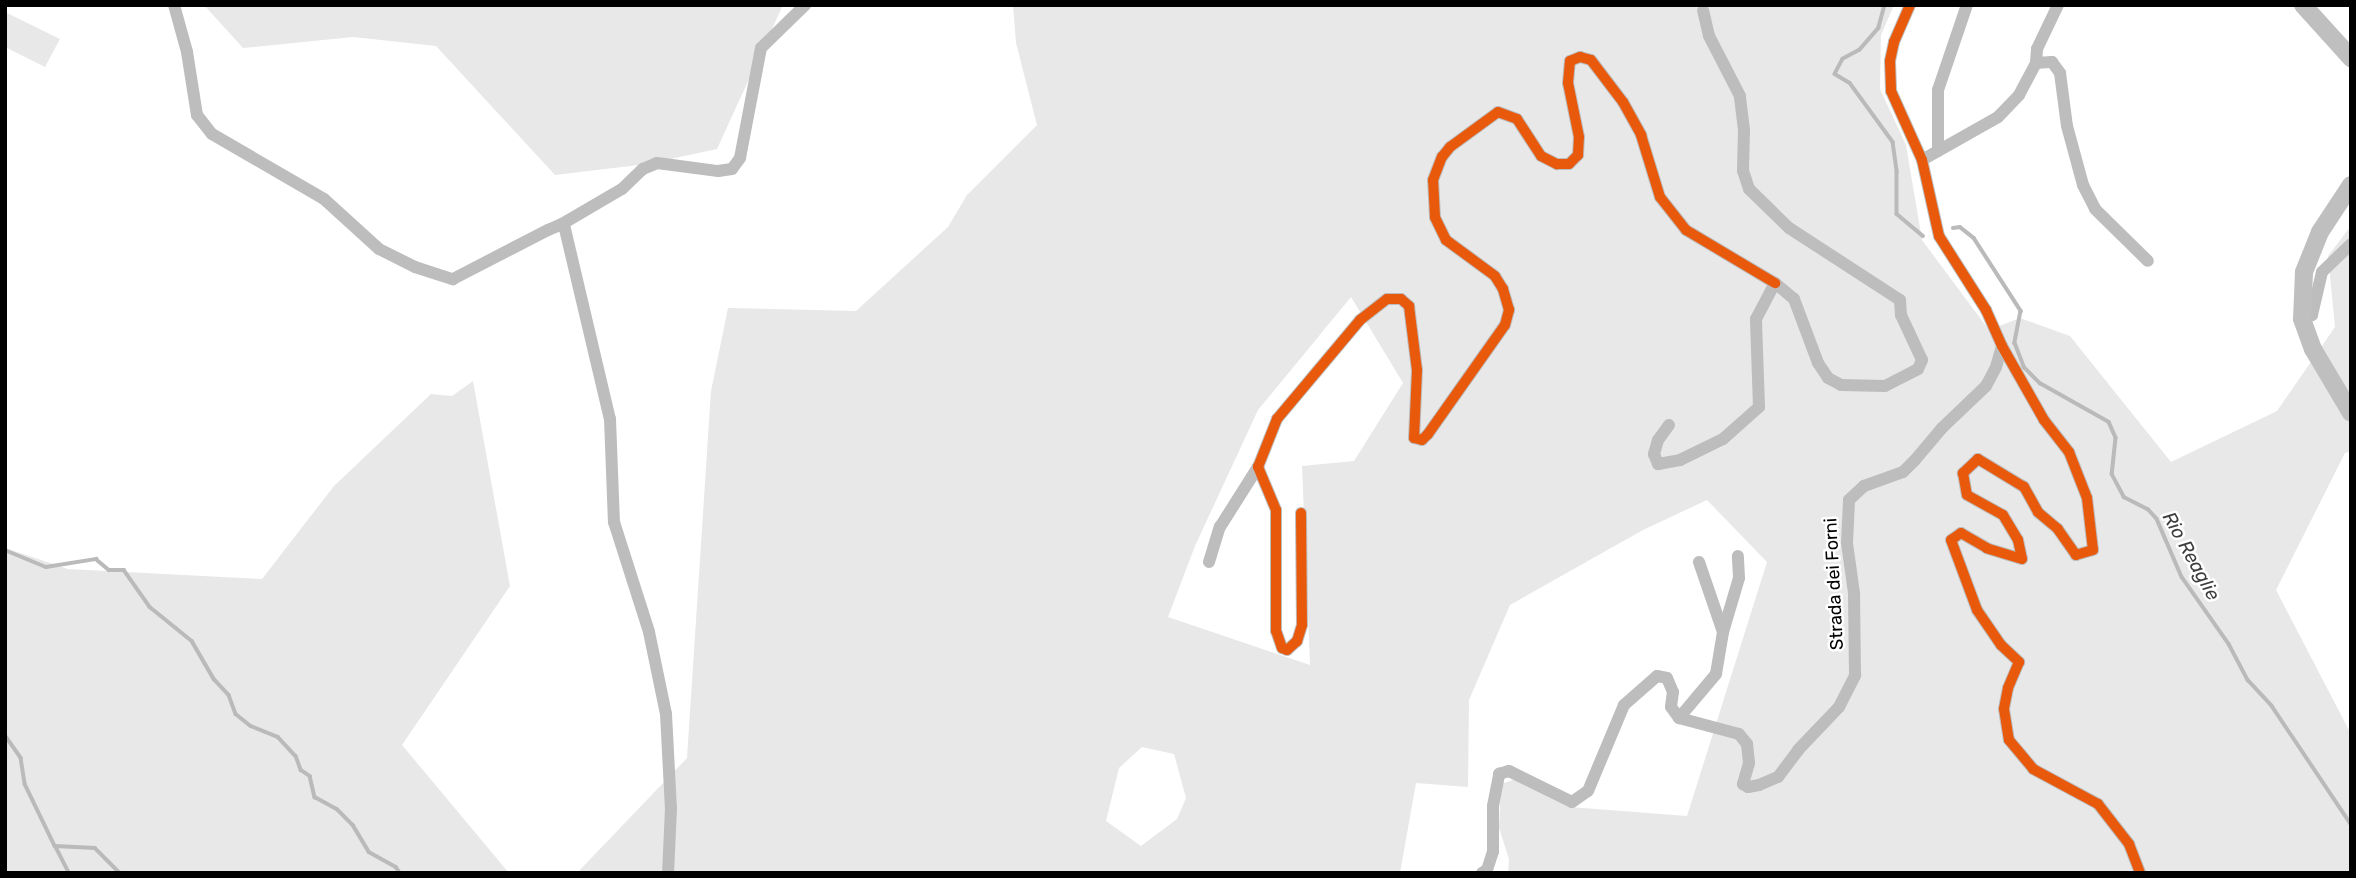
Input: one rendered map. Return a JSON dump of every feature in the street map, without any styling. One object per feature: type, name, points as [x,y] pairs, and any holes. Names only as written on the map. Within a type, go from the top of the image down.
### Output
[{"type":"main road","points":[[2303,5],[2351,58]]},
{"type":"main road","points":[[2351,186],[2320,232],[2304,272],[2302,319],[2313,349],[2351,413]]},
{"type":"street","points":[[174,5],[187,52],[197,115],[212,134],[324,199],[379,249],[415,267],[453,279],[562,224],[622,188],[643,169],[657,163],[718,171],[732,169],[740,158],[761,48],[805,5]]},
{"type":"street","points":[[1910,5],[1894,42],[1891,91],[1922,160],[1939,236],[1986,310],[2002,346],[2044,420],[2069,452],[2087,498],[2093,550],[2076,555],[2058,529],[2038,512],[2024,487],[1978,460],[1963,473],[1967,495],[2003,515],[2018,540],[2022,559],[1987,548],[1961,533],[1951,540],[1978,610],[2001,645],[2019,663],[2008,688],[2004,709],[2009,740],[2033,769],[2098,804],[2129,844],[2140,873]]},
{"type":"street","points":[[1938,150],[1938,90],[1967,5]]},
{"type":"street","points":[[1922,160],[1998,117],[2019,94],[2035,63],[2037,49],[2058,5]]},
{"type":"street","points":[[1209,562],[1220,527],[1258,467],[1277,419],[1360,320],[1387,299],[1401,299],[1409,306],[1417,370],[1414,438],[1422,440],[1428,434],[1505,326],[1509,310],[1503,289],[1495,276],[1446,240],[1435,217],[1433,180],[1442,157],[1467,133],[1498,112],[1517,119],[1541,156],[1557,164],[1569,164],[1578,155],[1579,137],[1568,83],[1570,61],[1580,57],[1591,60],[1623,102],[1641,135],[1660,197],[1686,230],[1775,283],[1794,299],[1818,363],[1828,378],[1841,385],[1872,388],[1885,386],[1918,369],[1922,360],[1901,315],[1900,300],[1789,228],[1749,188],[1743,171],[1740,96],[1709,36],[1703,11]]},
{"type":"street","points":[[2035,63],[2052,62],[2060,73],[2067,126],[2083,185],[2095,209],[2148,261]]},
{"type":"street","points":[[562,224],[568,237],[610,419],[614,522],[649,632],[666,715],[671,808],[668,873]]},
{"type":"street","points":[[2302,319],[2312,315],[2322,272],[2351,244]]},
{"type":"street","points":[[1670,425],[1658,440],[1654,454],[1658,464],[1680,460],[1723,439],[1759,407],[1756,319],[1775,283]]},
{"type":"street","name":"Strada dei Forni","points":[[1679,718],[1739,734],[1746,744],[1749,763],[1742,776],[1743,784],[1748,788],[1778,777],[1798,750],[1839,707],[1855,675],[1854,593],[1847,543],[1849,500],[1864,486],[1903,472],[1915,460],[1986,386],[1996,367],[2002,346]]},
{"type":"street","points":[[1258,467],[1276,510],[1276,631],[1282,648],[1287,650],[1297,641],[1302,625],[1301,513]]},
{"type":"street","points":[[1482,873],[1487,870],[1493,852],[1493,806],[1499,774],[1508,771],[1572,802],[1588,791],[1624,705],[1657,676],[1667,678],[1673,692],[1671,706],[1679,718],[1716,674],[1723,632],[1739,578],[1738,555]]},
{"type":"street","points":[[1699,562],[1723,632]]},
{"type":"shaded area","points":[[204,5],[783,5],[717,149],[647,164],[555,175],[436,46],[353,37],[243,48]]},
{"type":"shaded area","points":[[1013,5],[1894,5],[1881,35],[1880,89],[1906,145],[1922,240],[1989,330],[2020,318],[2070,336],[2171,462],[2277,411],[2335,327],[2328,256],[2351,226],[2351,451],[2345,453],[2276,590],[2351,734],[2351,873],[1508,873],[1509,859],[1499,828],[1501,784],[1516,779],[1570,807],[1687,816],[1767,562],[1707,500],[1643,530],[1510,605],[1469,700],[1468,787],[1416,783],[1400,873],[577,873],[687,758],[711,391],[728,308],[856,311],[948,227],[967,195],[1037,125],[1016,43]],"holes":[[[1351,297],[1403,383],[1354,461],[1302,466],[1310,665],[1168,617],[1195,546],[1258,410]],[[1142,747],[1174,754],[1186,798],[1177,819],[1141,846],[1106,821],[1119,768]]]},
{"type":"shaded area","points":[[5,12],[60,39],[45,67],[5,47]]},
{"type":"shaded area","points":[[473,381],[510,586],[402,745],[509,873],[5,873],[5,548],[68,569],[262,579],[334,486],[431,394],[452,396]]},
{"type":"waterway","name":"Rio Reaglie","points":[[1885,5],[1879,28],[1860,50],[1843,59],[1835,74],[1850,83],[1893,142],[1897,172],[1897,214],[1923,236]]},
{"type":"waterway","name":"Rio Reaglie","points":[[1953,228],[1960,227],[1974,238],[2021,311],[2015,343],[2024,367],[2040,383],[2109,422],[2116,438],[2112,474],[2124,497],[2148,509],[2157,519],[2182,577],[2229,644],[2248,680],[2272,706],[2351,824]]},
{"type":"waterway","points":[[5,550],[46,567],[96,559],[109,570],[124,570],[150,607],[192,641],[214,679],[229,695],[236,714],[251,726],[278,737],[296,756],[301,770],[310,776],[315,797],[337,809],[353,825],[369,852],[396,867],[400,873]]},
{"type":"waterway","points":[[5,735],[21,758],[25,784],[55,846],[95,848],[120,873]]},
{"type":"waterway","points":[[56,847],[69,873]]},
{"type":"cycle path","points":[[1910,5],[1894,42],[1890,61],[1891,91],[1922,160],[1939,236],[1986,310],[2002,346],[2044,420],[2069,452],[2087,498],[2093,550],[2076,555],[2058,529],[2038,512],[2024,487],[1978,459],[1963,473],[1967,495],[2003,515],[2018,540],[2022,559],[1987,548],[1961,533],[1951,540],[1977,610],[2001,645],[2019,662],[2008,688],[2004,709],[2009,740],[2033,769],[2098,804],[2129,844],[2140,873]]},
{"type":"cycle path","points":[[1301,513],[1302,625],[1297,641],[1287,650],[1282,648],[1276,631],[1276,510],[1258,467],[1277,419],[1360,320],[1387,299],[1401,299],[1409,306],[1417,370],[1414,438],[1422,440],[1428,434],[1505,325],[1509,310],[1503,289],[1495,276],[1446,240],[1435,217],[1433,180],[1442,157],[1450,147],[1498,112],[1517,119],[1541,156],[1557,164],[1569,164],[1578,155],[1579,137],[1568,83],[1570,61],[1580,57],[1591,60],[1623,102],[1641,135],[1660,197],[1686,230],[1775,283]]}]
